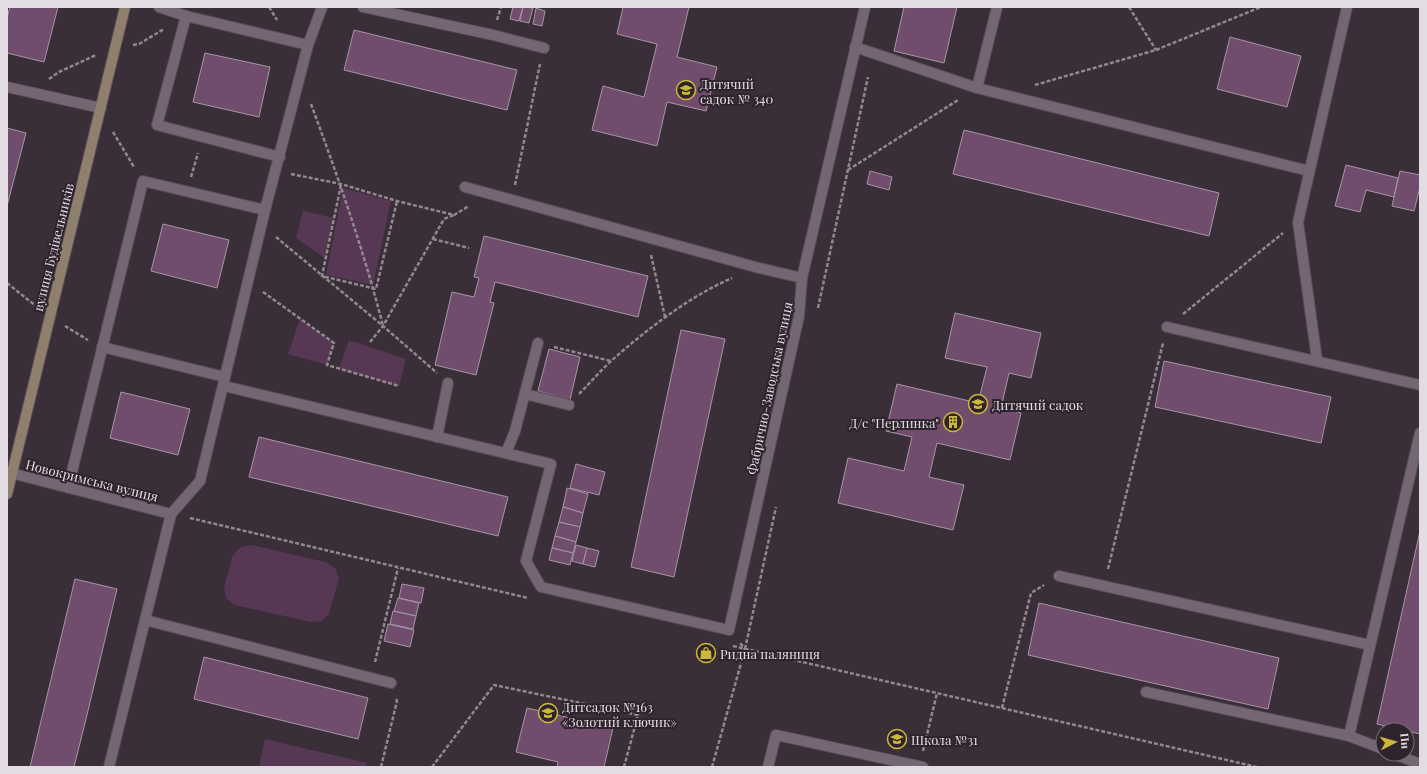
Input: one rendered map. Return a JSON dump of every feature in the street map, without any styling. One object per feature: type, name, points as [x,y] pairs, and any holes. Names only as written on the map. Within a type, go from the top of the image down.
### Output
[{"type":"street","name":"вулиця Будівельників","points":[[7,494],[10,473],[125,7]]},
{"type":"street","points":[[159,7],[186,16],[308,45]]},
{"type":"street","points":[[109,767],[171,514],[200,481],[265,210],[308,45],[322,7]]},
{"type":"street","points":[[363,7],[493,35],[544,48]]},
{"type":"street","name":"Фабрично-Заводська вулиця","points":[[729,630],[799,316],[802,278],[865,7]]},
{"type":"street","points":[[977,88],[997,7]]},
{"type":"street","points":[[1317,360],[1298,222],[1347,7]]},
{"type":"street","points":[[186,16],[157,125],[280,157]]},
{"type":"street","points":[[855,47],[977,88],[1309,171]]},
{"type":"street","points":[[7,87],[101,108]]},
{"type":"street","points":[[68,488],[143,181],[265,210]]},
{"type":"street","points":[[465,187],[759,268],[802,278]]},
{"type":"street","points":[[1167,327],[1317,360],[1420,385]]},
{"type":"street","points":[[506,453],[515,431],[538,343]]},
{"type":"street","points":[[102,347],[224,382],[436,437],[552,464],[526,561],[541,587],[729,630]]},
{"type":"street","points":[[436,437],[448,383]]},
{"type":"street","points":[[525,394],[569,405]]},
{"type":"street","points":[[1349,736],[1420,433]]},
{"type":"street","name":"Новокримська вулиця","points":[[10,473],[171,514]]},
{"type":"street","points":[[1059,576],[1370,645]]},
{"type":"street","points":[[145,620],[391,683]]},
{"type":"street","points":[[1146,692],[1349,736],[1375,747]]},
{"type":"street","points":[[768,767],[776,735],[922,767]]},
{"type":"path","points":[[1129,7],[1156,50]]},
{"type":"path","points":[[1034,85],[1156,50],[1261,7]]},
{"type":"path","points":[[512,200],[544,48]]},
{"type":"path","points":[[300,76],[341,184],[374,289],[383,326]]},
{"type":"path","points":[[848,171],[977,88]]},
{"type":"path","points":[[101,108],[115,138],[143,181]]},
{"type":"path","points":[[188,192],[202,137]]},
{"type":"path","points":[[276,171],[341,184],[397,201],[454,215]]},
{"type":"path","points":[[322,276],[341,184]]},
{"type":"path","points":[[370,342],[383,326],[444,219],[454,215],[490,193]]},
{"type":"path","points":[[374,289],[376,289],[397,201]]},
{"type":"path","points":[[1103,586],[1167,327],[1298,222]]},
{"type":"path","points":[[262,225],[383,326],[448,383]]},
{"type":"path","points":[[646,236],[665,317]]},
{"type":"path","points":[[432,239],[469,248]]},
{"type":"path","points":[[322,276],[374,289]]},
{"type":"path","points":[[248,281],[334,343],[327,366],[399,386]]},
{"type":"path","points":[[569,405],[611,361],[665,317],[714,286]]},
{"type":"path","points":[[538,343],[611,361]]},
{"type":"path","points":[[372,678],[398,568]]},
{"type":"path","points":[[1002,708],[1030,593],[1059,576]]},
{"type":"path","points":[[712,767],[745,649],[729,630]]},
{"type":"path","points":[[381,767],[397,702],[391,683]]},
{"type":"path","points":[[432,767],[494,685],[638,715],[624,767]]},
{"type":"path","points":[[922,767],[936,693]]},
{"type":"shaded area","points":[[343,188],[391,201],[373,285],[326,275]]},
{"type":"shaded area","points":[[303,211],[334,218],[325,258],[296,238]]},
{"type":"shaded area","points":[[300,319],[334,343],[327,365],[288,354]]},
{"type":"shaded area","points":[[349,340],[406,359],[399,386],[339,369]]},
{"type":"shaded area","points":[[252,545],[325,562],[335,568],[339,578],[329,614],[322,621],[311,622],[235,605],[226,598],[224,587],[233,555],[241,547]]},
{"type":"shaded area","points":[[265,739],[367,763],[366,767],[259,767]]},
{"type":"building","points":[[10,7],[58,7],[44,62],[7,53],[7,18]]},
{"type":"building","points":[[513,7],[523,7],[519,21],[510,19]]},
{"type":"building","points":[[523,7],[533,8],[529,23],[520,21]]},
{"type":"building","points":[[623,7],[689,7],[677,57],[717,67],[706,111],[667,102],[657,146],[592,130],[603,86],[644,97],[657,44],[617,34]]},
{"type":"building","points":[[904,7],[957,7],[944,63],[894,51]]},
{"type":"building","points":[[536,8],[545,11],[542,26],[533,24]]},
{"type":"building","points":[[354,30],[517,70],[507,110],[344,70]]},
{"type":"building","points":[[1230,37],[1301,56],[1287,107],[1217,89]]},
{"type":"building","points":[[205,53],[270,67],[259,117],[193,102]]},
{"type":"building","points":[[7,128],[26,133],[7,206]]},
{"type":"building","points":[[964,130],[1219,193],[1209,236],[953,174]]},
{"type":"building","points":[[1346,165],[1398,178],[1394,197],[1366,190],[1360,212],[1335,206]]},
{"type":"building","points":[[870,171],[892,177],[889,190],[867,184]]},
{"type":"building","points":[[1400,171],[1420,175],[1420,187],[1414,211],[1392,206]]},
{"type":"building","points":[[163,224],[229,240],[217,288],[151,271]]},
{"type":"building","points":[[484,236],[648,276],[638,317],[495,282],[490,302],[494,303],[476,375],[435,365],[452,292],[474,297],[479,278],[474,277]]},
{"type":"building","name":"Д/с \"Перлинка\"","points":[[955,313],[1041,333],[1031,378],[1009,373],[1001,408],[1021,413],[1010,460],[937,443],[929,477],[964,485],[953,530],[838,503],[848,458],[904,471],[912,437],[886,431],[897,384],[978,403],[987,367],[945,358]]},
{"type":"building","points":[[681,330],[725,339],[674,577],[631,567]]},
{"type":"building","points":[[549,349],[580,357],[570,400],[538,391]]},
{"type":"building","points":[[1164,361],[1331,397],[1321,443],[1155,407]]},
{"type":"building","points":[[121,392],[190,409],[178,455],[110,438]]},
{"type":"building","points":[[259,437],[508,497],[498,536],[249,477]]},
{"type":"building","points":[[576,464],[605,472],[599,495],[570,488]]},
{"type":"building","points":[[567,488],[588,494],[583,513],[563,507]]},
{"type":"building","points":[[563,507],[583,513],[580,527],[559,522]]},
{"type":"building","points":[[559,522],[580,527],[576,542],[555,536]]},
{"type":"building","points":[[1420,531],[1420,734],[1415,733],[1415,722],[1377,722]]},
{"type":"building","points":[[555,536],[576,542],[573,553],[552,548]]},
{"type":"building","points":[[576,545],[587,548],[583,564],[572,561]]},
{"type":"building","points":[[552,548],[573,553],[570,565],[549,560]]},
{"type":"building","points":[[587,548],[599,551],[595,567],[583,564]]},
{"type":"building","points":[[75,579],[117,589],[86,719],[74,767],[30,767]]},
{"type":"building","points":[[402,584],[424,588],[421,603],[399,598]]},
{"type":"building","points":[[398,598],[419,603],[416,616],[394,611]]},
{"type":"building","points":[[1039,603],[1279,658],[1268,709],[1028,655]]},
{"type":"building","points":[[393,611],[416,616],[413,629],[390,624]]},
{"type":"building","points":[[388,624],[414,630],[410,647],[384,641]]},
{"type":"building","points":[[204,657],[368,698],[358,739],[194,699]]},
{"type":"building","points":[[527,708],[613,728],[604,767],[557,767],[558,762],[516,752]]},
{"type":"place","name":"Дитячий садок № 340","points":[[686,90]]},
{"type":"place","name":"Дитячий садок","points":[[978,404]]},
{"type":"place","name":"Д/с \"Перлинка\"","points":[[953,422]]},
{"type":"place","name":"Ридна паляниця","points":[[706,653]]},
{"type":"place","name":"Дитсадок №163 «Золотий ключик»","points":[[548,713]]},
{"type":"place","name":"Школа №31","points":[[897,739]]}]
